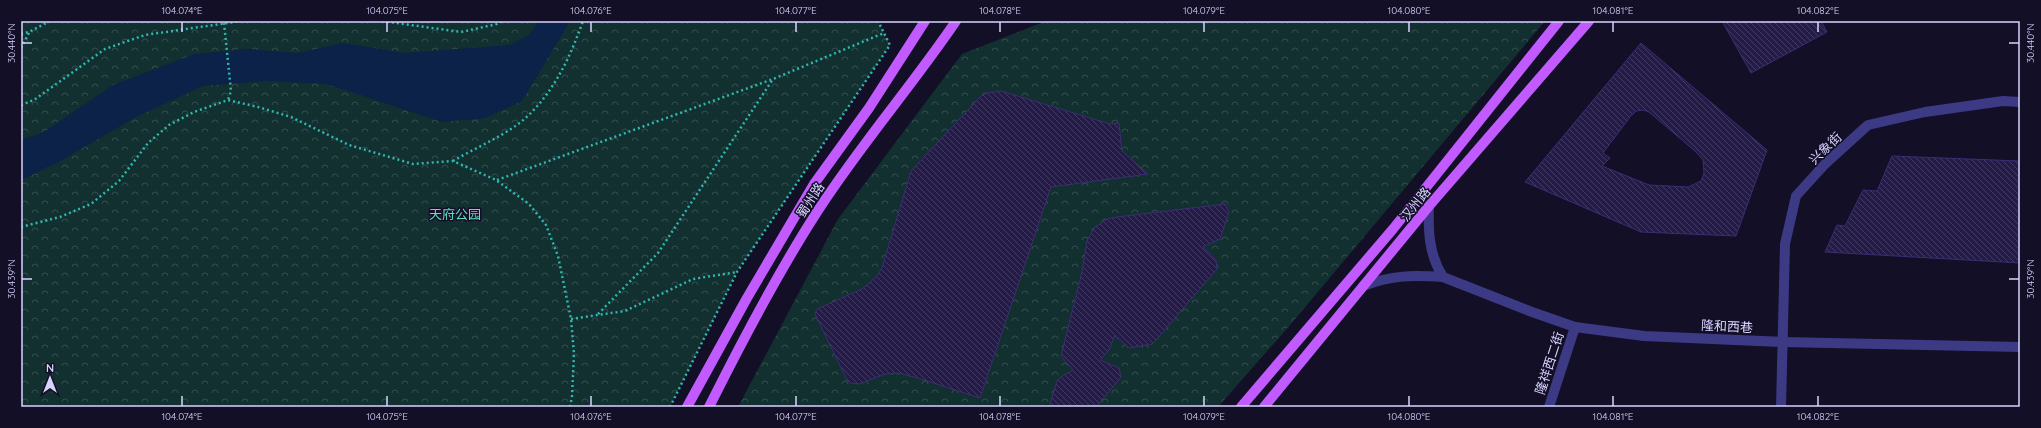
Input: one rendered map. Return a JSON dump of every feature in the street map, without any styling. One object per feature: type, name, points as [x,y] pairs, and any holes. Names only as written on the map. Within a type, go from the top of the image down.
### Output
[{"type":"main road","name":"蜀州路","points":[[687,407],[747,298],[814,184],[869,108],[925,21]]},
{"type":"main road","name":"蜀州路","points":[[709,407],[741,343],[818,211],[858,153],[956,21]]},
{"type":"main road","name":"汉州路","points":[[1241,407],[1392,229],[1559,21]]},
{"type":"main road","name":"汉州路","points":[[1264,407],[1429,206],[1589,21]]},
{"type":"street","name":"兴象街","points":[[1781,407],[1785,244],[1796,196],[1825,164],[1868,125],[1925,112],[2003,101],[2020,102]]},
{"type":"street","points":[[1429,206],[1429,240],[1435,264],[1443,277]]},
{"type":"street","name":"隆和西巷","points":[[1363,286],[1384,278],[1404,275],[1443,277],[1532,312],[1575,327],[1644,336],[1783,342],[2020,347]]},
{"type":"street","name":"隆祥西二街","points":[[1549,407],[1575,327]]},
{"type":"path","points":[[21,34],[29,32],[50,21]]},
{"type":"path","points":[[21,105],[34,100],[105,49],[145,34],[241,21]]},
{"type":"path","points":[[382,21],[442,31],[461,32],[497,24],[502,21]]},
{"type":"path","points":[[21,228],[60,217],[91,204],[119,181],[148,143],[168,125],[194,112],[228,100],[291,117],[349,145],[413,164],[453,161],[521,122],[544,99],[574,48],[583,21]]},
{"type":"path","points":[[670,407],[737,272],[890,45],[878,21]]},
{"type":"path","points":[[224,23],[231,91],[228,100]]},
{"type":"path","points":[[21,48],[29,32]]},
{"type":"path","points":[[496,180],[772,79],[884,33]]},
{"type":"path","points":[[598,314],[658,253],[772,79]]},
{"type":"path","points":[[453,161],[496,180],[529,204],[546,225],[558,256],[571,319],[574,354],[570,407]]},
{"type":"path","points":[[571,319],[624,311],[693,279],[737,272]]},
{"type":"green space","name":"天府公园","points":[[21,21],[878,21],[890,45],[737,272],[670,407],[21,407]]},
{"type":"green space","points":[[1046,21],[1545,21],[1291,324],[1218,407],[738,407],[838,219],[962,54]]},
{"type":"water","points":[[539,21],[569,21],[522,101],[485,118],[442,122],[327,84],[265,81],[203,86],[136,117],[55,164],[21,180],[21,140],[44,132],[113,85],[195,54],[249,49],[298,53],[342,43],[405,53],[510,45],[529,35]]},
{"type":"building","points":[[1722,21],[1821,21],[1827,32],[1751,73]]},
{"type":"building","points":[[1641,43],[1767,150],[1736,236],[1641,232],[1525,182]],"holes":[[[1643,110],[1649,112],[1696,152],[1703,160],[1704,173],[1701,181],[1688,187],[1649,185],[1602,166],[1610,158],[1603,153],[1630,117],[1636,111]]]},
{"type":"building","points":[[1001,91],[1110,124],[1119,123],[1122,151],[1148,174],[1051,187],[980,398],[898,373],[885,374],[859,384],[851,383],[847,380],[815,314],[817,309],[862,289],[876,277],[882,268],[911,171],[981,96],[987,93]]},
{"type":"building","points":[[1892,156],[2020,161],[2020,263],[1825,252],[1837,225],[1845,226],[1863,190],[1877,191]]},
{"type":"building","points":[[1225,204],[1229,212],[1220,239],[1203,247],[1216,260],[1217,269],[1156,340],[1152,344],[1129,348],[1115,335],[1109,350],[1100,360],[1119,368],[1121,377],[1096,407],[1049,407],[1057,381],[1062,376],[1073,370],[1061,356],[1082,272],[1087,241],[1095,227],[1107,219],[1117,217]]}]
